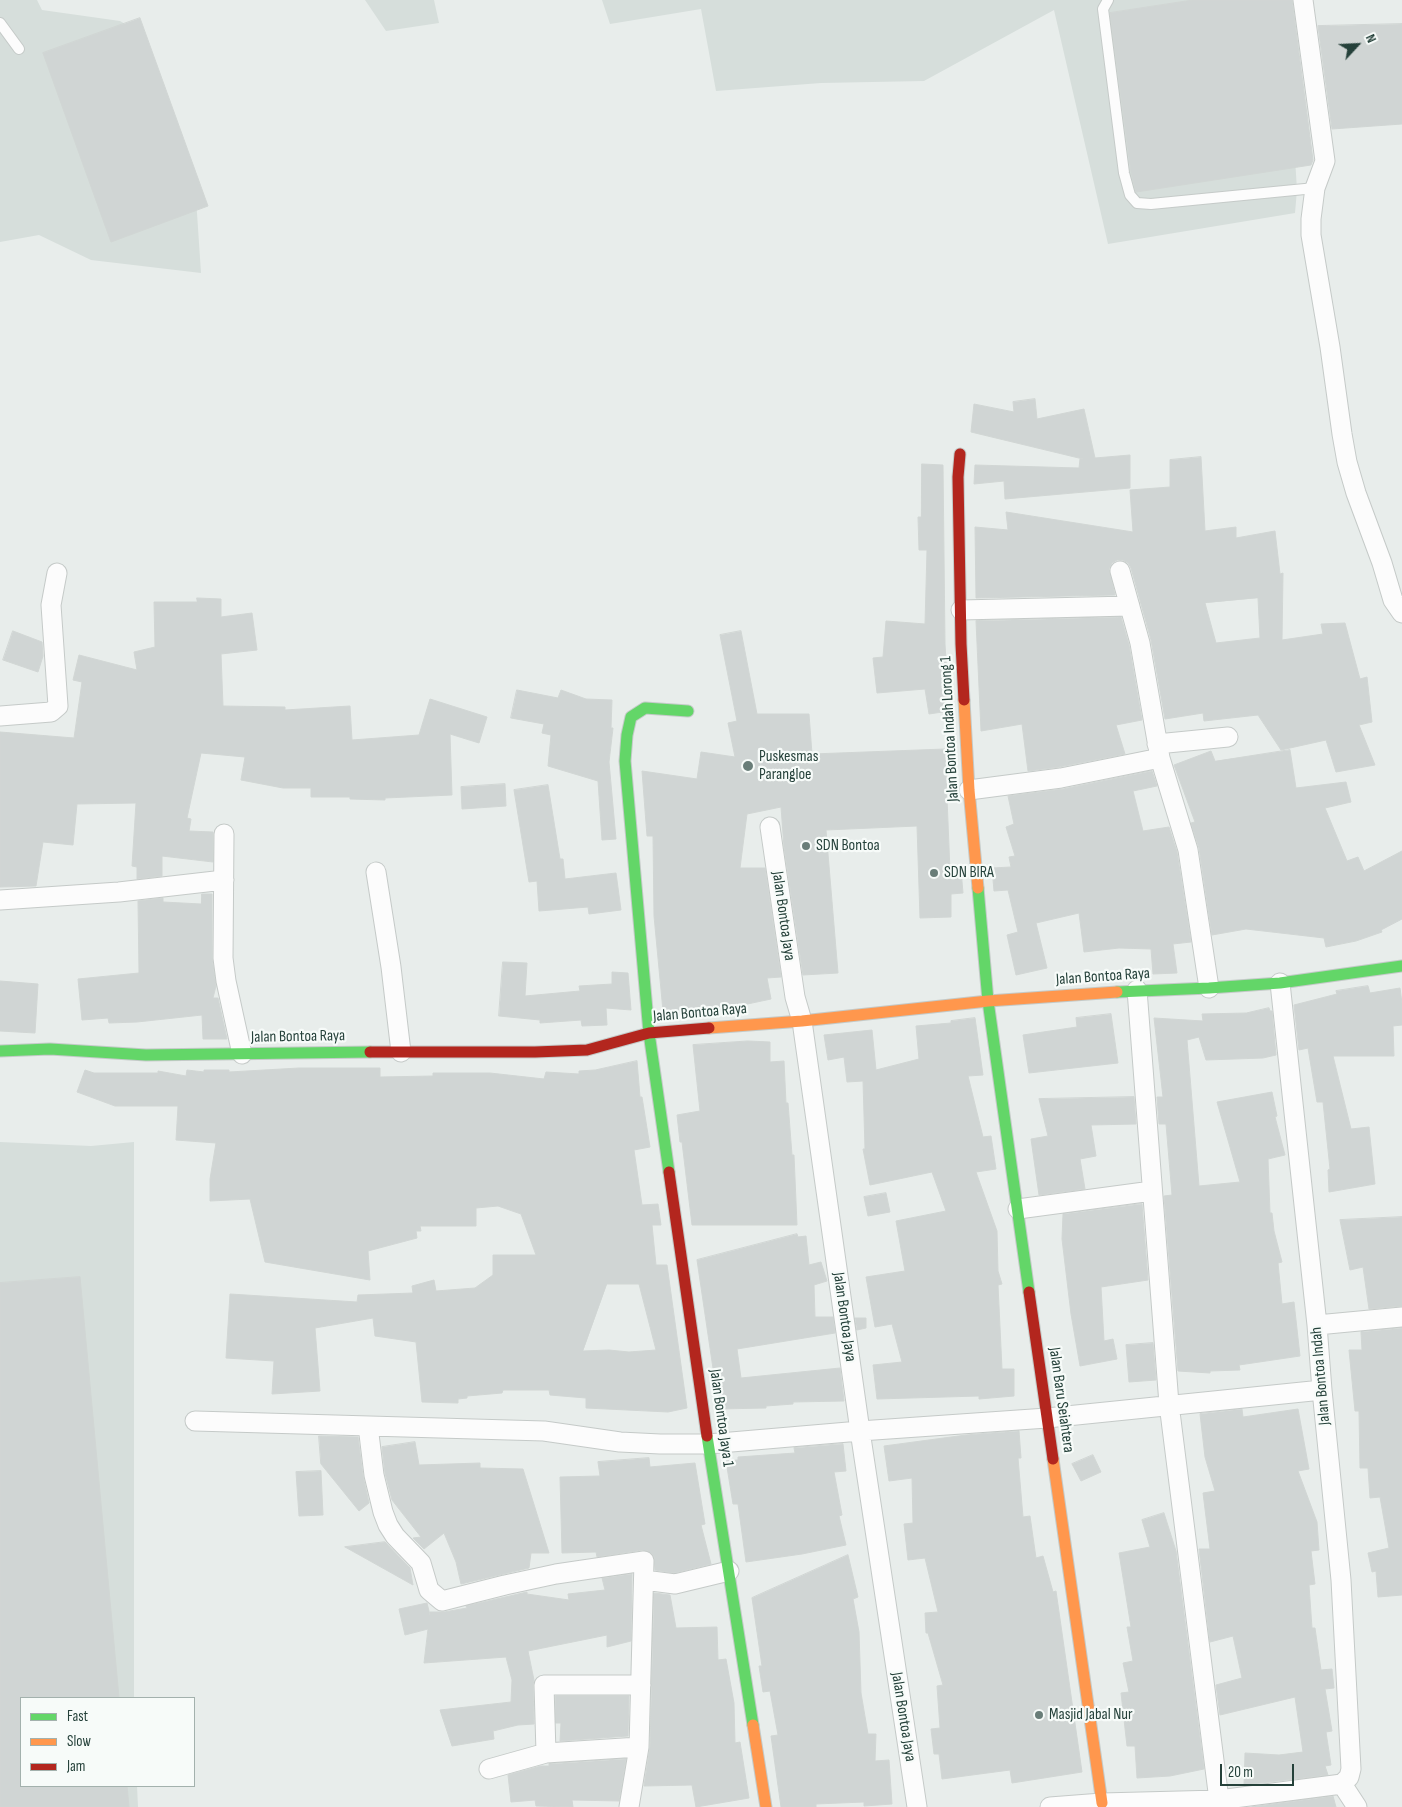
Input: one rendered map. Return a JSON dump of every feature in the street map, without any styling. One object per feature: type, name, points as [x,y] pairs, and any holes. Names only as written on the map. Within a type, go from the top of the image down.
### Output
[{"type":"street","points":[[1303,0],[1325,161],[1315,188],[1311,235],[1330,347],[1342,434],[1356,493],[1382,563],[1393,600],[1402,613]]},
{"type":"street","name":"Jalan Bontoa Indah Lorong 1","points":[[960,454],[958,477],[961,610],[969,790],[988,1001]]},
{"type":"street","points":[[1120,570],[1140,643],[1159,751],[1188,850],[1209,988]]},
{"type":"street","points":[[0,716],[51,712],[58,706],[51,605],[57,573]]},
{"type":"street","points":[[961,610],[1130,606]]},
{"type":"street","name":"Jalan Bontoa Jaya 1","points":[[688,710],[644,708],[631,718],[627,735],[625,761],[649,1033],[708,1444],[766,1807]]},
{"type":"street","points":[[969,790],[1062,778],[1159,751],[1228,737]]},
{"type":"street","name":"Jalan Bontoa Jaya","points":[[770,827],[795,997],[802,1021],[860,1431],[917,1807]]},
{"type":"street","points":[[224,834],[223,958],[242,1054]]},
{"type":"street","points":[[376,872],[391,967],[401,1052]]},
{"type":"street","points":[[0,900],[119,892],[224,880]]},
{"type":"street","name":"Jalan Bontoa Raya","points":[[0,1051],[50,1050],[146,1055],[587,1050],[649,1033],[802,1021],[988,1001],[1137,990],[1209,988],[1280,983],[1402,966]]},
{"type":"street","name":"Jalan Bontoa Indah","points":[[1280,983],[1317,1325],[1341,1580],[1347,1776]]},
{"type":"street","points":[[1137,990],[1169,1404],[1230,1802]]},
{"type":"street","name":"Jalan Baru Seiahtera","points":[[988,1001],[1102,1803]]},
{"type":"street","points":[[1018,1209],[1152,1191]]},
{"type":"street","points":[[1317,1325],[1402,1317]]},
{"type":"street","points":[[195,1421],[544,1431],[620,1442],[708,1444],[1047,1418],[1169,1404],[1322,1390]]},
{"type":"street","points":[[368,1426],[374,1474],[388,1525],[395,1536],[421,1563],[429,1590],[442,1601],[556,1574],[644,1561],[639,1747],[629,1807]]},
{"type":"street","points":[[644,1580],[675,1584],[729,1572]]},
{"type":"street","points":[[546,1753],[544,1684],[641,1686]]},
{"type":"street","points":[[489,1769],[546,1753],[639,1747]]},
{"type":"street","points":[[1050,1807],[1102,1803],[1230,1802],[1347,1776],[1357,1807]]},
{"type":"lane","points":[[1108,0],[1103,9],[1124,172],[1130,195],[1137,203],[1152,204],[1315,188]]},
{"type":"lane","points":[[0,23],[19,49]]},
{"type":"shaded area","points":[[0,0],[37,0],[42,10],[120,21],[145,36],[194,168],[201,273],[91,260],[39,235],[0,242]]},
{"type":"shaded area","points":[[365,0],[434,0],[439,23],[386,31]]},
{"type":"shaded area","points":[[602,0],[1285,0],[1297,190],[1295,213],[1108,244],[1054,10],[924,81],[821,83],[716,91],[701,9],[610,24]]},
{"type":"shaded area","points":[[0,1142],[91,1146],[134,1142],[134,1697],[20,1697],[20,1787],[137,1787],[138,1807],[0,1807]]},
{"type":"building","points":[[1193,0],[1292,0],[1313,160],[1311,165],[1136,192],[1131,172],[1110,13]]},
{"type":"building","points":[[140,18],[208,206],[111,242],[43,53]]},
{"type":"building","points":[[1402,24],[1402,124],[1332,129],[1318,26]]},
{"type":"building","points":[[1035,399],[1037,419],[1084,409],[1095,458],[1130,455],[1130,488],[1005,499],[1004,481],[974,484],[975,465],[1079,468],[1080,459],[1083,459],[971,432],[974,404],[1014,412],[1013,402]]},
{"type":"building","points":[[1201,457],[1205,531],[1236,527],[1236,538],[1275,531],[1280,574],[1283,573],[1282,640],[1323,634],[1321,624],[1345,623],[1360,679],[1367,677],[1372,722],[1359,725],[1375,765],[1336,772],[1326,740],[1281,750],[1258,715],[1204,721],[1203,713],[1165,719],[1151,640],[1131,568],[1123,560],[1117,560],[1112,563],[1109,569],[1115,595],[976,598],[975,527],[1008,530],[1006,512],[1133,532],[1130,490],[1170,487],[1170,460]],"holes":[[[1258,598],[1260,638],[1216,643],[1205,603]]]},
{"type":"building","points":[[922,464],[943,465],[945,644],[949,711],[929,714],[925,689],[877,693],[873,658],[883,657],[886,621],[925,624],[927,550],[919,550],[918,517],[921,517]]},
{"type":"building","points":[[197,598],[221,599],[221,617],[252,613],[257,650],[221,654],[223,706],[285,707],[285,710],[350,706],[352,740],[419,735],[430,699],[487,717],[479,743],[450,734],[452,795],[385,798],[385,800],[350,799],[350,797],[311,797],[311,788],[283,788],[241,780],[245,757],[201,753],[187,818],[191,819],[189,831],[213,832],[213,862],[162,856],[162,876],[137,879],[137,867],[132,866],[136,803],[77,804],[73,845],[43,842],[36,886],[0,887],[0,732],[74,738],[82,682],[73,680],[79,655],[137,670],[134,652],[155,647],[154,602],[197,602]]},
{"type":"building","points":[[1121,617],[1129,645],[1142,720],[1116,725],[1125,754],[1028,771],[1022,724],[981,731],[976,621]]},
{"type":"building","points":[[13,631],[42,642],[43,656],[38,672],[3,660]]},
{"type":"building","points":[[741,631],[757,714],[809,714],[812,754],[945,749],[950,871],[961,870],[963,893],[951,894],[951,917],[920,918],[917,826],[826,830],[838,973],[803,975],[784,847],[781,807],[747,814],[740,868],[765,868],[781,977],[767,978],[771,999],[705,1013],[665,1016],[654,916],[653,836],[647,836],[642,771],[697,779],[701,752],[735,757],[728,723],[737,721],[720,635]]},
{"type":"building","points":[[517,690],[558,698],[561,690],[586,699],[612,700],[611,728],[613,728],[609,762],[616,839],[602,840],[598,781],[548,766],[551,735],[542,733],[544,724],[511,718]]},
{"type":"building","points":[[1290,750],[1296,788],[1346,782],[1351,802],[1325,808],[1347,861],[1358,857],[1364,871],[1402,851],[1402,919],[1381,930],[1382,932],[1356,941],[1326,947],[1324,938],[1246,929],[1212,935],[1199,848],[1191,823],[1195,822],[1174,765],[1211,751],[1215,761]]},
{"type":"building","points":[[1152,771],[1157,786],[1133,791],[1143,831],[1169,827],[1177,852],[1191,942],[1173,944],[1177,973],[1153,974],[1151,949],[1119,948],[1084,952],[1079,913],[1036,923],[1047,968],[1016,975],[1007,935],[1018,932],[1008,890],[994,891],[992,868],[1011,867],[1009,857],[1015,856],[1006,827],[1014,824],[1008,796],[1063,789]]},
{"type":"building","points":[[505,784],[506,806],[462,809],[461,787]]},
{"type":"building","points":[[548,785],[560,859],[563,859],[565,879],[616,873],[621,910],[589,914],[588,907],[539,911],[537,881],[529,882],[514,790]]},
{"type":"building","points":[[202,894],[212,894],[212,958],[216,986],[213,998],[218,998],[227,1039],[203,1039],[202,1015],[137,1022],[109,1023],[108,1018],[82,1020],[78,979],[139,973],[138,901],[163,898],[163,902],[201,904]]},
{"type":"building","points":[[503,962],[527,963],[525,996],[580,991],[579,986],[612,984],[612,972],[628,973],[631,1010],[606,1008],[607,1025],[582,1026],[581,1020],[540,1023],[540,1020],[499,1016]]},
{"type":"building","points":[[0,981],[38,984],[35,1033],[0,1031]]},
{"type":"building","points":[[1368,986],[1370,993],[1400,988],[1402,1025],[1393,1026],[1394,1056],[1333,1056],[1351,1129],[1369,1127],[1375,1184],[1329,1192],[1328,1170],[1330,1169],[1323,1102],[1317,1102],[1308,1048],[1299,1050],[1294,1005],[1337,994],[1336,991]]},
{"type":"building","points":[[1269,1008],[1272,1011],[1276,1055],[1263,1058],[1206,1060],[1199,1037],[1187,1040],[1199,1186],[1240,1182],[1217,1102],[1272,1092],[1277,1116],[1275,1117],[1285,1155],[1268,1159],[1270,1213],[1272,1213],[1274,1231],[1282,1262],[1278,1263],[1282,1304],[1294,1302],[1300,1356],[1239,1365],[1240,1370],[1210,1371],[1210,1373],[1178,1371],[1164,1196],[1172,1195],[1166,1124],[1159,1124],[1157,1097],[1163,1097],[1154,1018],[1203,1021],[1202,1014],[1246,1013]]},
{"type":"building","points":[[1111,1014],[1118,1063],[1029,1073],[1023,1035],[1077,1027],[1076,1018]]},
{"type":"building","points":[[975,1018],[983,1075],[968,1076],[983,1137],[991,1136],[996,1169],[976,1172],[997,1231],[998,1271],[1002,1284],[998,1285],[1002,1369],[1014,1369],[1014,1396],[979,1399],[979,1396],[877,1399],[873,1365],[902,1362],[892,1324],[875,1327],[866,1277],[905,1271],[896,1221],[946,1211],[932,1172],[870,1185],[863,1149],[865,1149],[863,1081],[847,1082],[844,1057],[828,1060],[824,1035],[872,1030],[876,1070],[919,1059],[916,1026],[951,1023],[951,1021]]},
{"type":"building","points":[[748,1041],[770,1042],[770,1062],[784,1061],[786,1103],[788,1103],[792,1155],[794,1155],[797,1225],[692,1225],[677,1115],[700,1111],[693,1045]]},
{"type":"building","points":[[637,1061],[640,1097],[642,1097],[650,1147],[634,1150],[642,1205],[658,1204],[661,1225],[652,1225],[656,1265],[667,1265],[687,1408],[668,1412],[586,1408],[586,1398],[550,1395],[549,1390],[503,1390],[502,1393],[467,1396],[467,1398],[458,1399],[458,1403],[422,1402],[416,1342],[375,1336],[373,1318],[315,1328],[320,1391],[272,1394],[274,1361],[226,1358],[230,1294],[357,1302],[358,1295],[413,1293],[412,1286],[434,1280],[436,1291],[475,1288],[493,1275],[493,1255],[536,1255],[521,1214],[498,1206],[476,1208],[476,1226],[420,1226],[421,1231],[416,1231],[417,1238],[368,1251],[370,1280],[265,1262],[250,1199],[210,1201],[210,1179],[216,1143],[176,1140],[178,1106],[115,1106],[77,1092],[85,1070],[94,1073],[158,1073],[158,1071],[186,1076],[187,1070],[204,1072],[204,1070],[229,1070],[229,1072],[299,1068],[380,1068],[380,1077],[433,1076],[433,1073],[490,1073],[544,1079],[546,1072],[579,1074],[579,1071],[595,1070]],"holes":[[[607,1284],[639,1284],[656,1350],[629,1352],[609,1350],[583,1351]]]},
{"type":"building","points":[[1134,1097],[1136,1124],[1091,1125],[1096,1156],[1080,1159],[1085,1189],[1039,1195],[1031,1139],[1048,1136],[1039,1099]]},
{"type":"building","points":[[886,1193],[890,1212],[868,1216],[864,1197]]},
{"type":"building","points":[[1142,1204],[1148,1280],[1101,1287],[1104,1341],[1113,1339],[1117,1359],[1080,1366],[1071,1314],[1062,1239],[1063,1214]]},
{"type":"building","points":[[1402,1217],[1402,1306],[1369,1309],[1363,1267],[1350,1270],[1340,1220]]},
{"type":"building","points":[[797,1234],[798,1237],[806,1236],[809,1265],[821,1262],[827,1281],[814,1285],[815,1317],[833,1317],[835,1333],[737,1349],[741,1378],[840,1368],[844,1401],[793,1402],[793,1404],[766,1406],[766,1408],[719,1409],[697,1260]]},
{"type":"building","points":[[80,1277],[119,1697],[20,1697],[20,1787],[127,1787],[129,1807],[0,1807],[0,1283]]},
{"type":"building","points":[[855,1318],[866,1318],[866,1328],[857,1330]]},
{"type":"building","points":[[1402,1328],[1402,1595],[1378,1597],[1376,1571],[1372,1572],[1368,1553],[1389,1548],[1380,1497],[1370,1498],[1368,1468],[1360,1468],[1359,1411],[1355,1411],[1349,1350],[1362,1350],[1361,1332]]},
{"type":"building","points":[[1153,1343],[1156,1380],[1129,1382],[1126,1345]]},
{"type":"building","points":[[1242,1409],[1243,1417],[1298,1409],[1309,1469],[1298,1471],[1317,1522],[1319,1550],[1311,1551],[1315,1584],[1309,1585],[1312,1628],[1315,1628],[1321,1670],[1332,1669],[1334,1688],[1325,1689],[1332,1731],[1326,1732],[1331,1765],[1325,1766],[1328,1775],[1244,1785],[1245,1753],[1279,1755],[1303,1752],[1295,1697],[1220,1715],[1216,1685],[1242,1678],[1233,1636],[1210,1642],[1199,1549],[1210,1549],[1203,1493],[1215,1491],[1205,1457],[1200,1414]]},
{"type":"building","points":[[1019,1431],[1021,1458],[1018,1458],[1023,1517],[1030,1516],[1036,1558],[1043,1556],[1053,1592],[1056,1591],[1082,1772],[1012,1783],[1010,1770],[942,1779],[939,1754],[934,1754],[931,1729],[940,1728],[937,1686],[943,1685],[928,1633],[926,1633],[925,1613],[938,1612],[925,1558],[908,1560],[904,1524],[913,1523],[912,1478],[889,1481],[884,1446],[966,1435]]},
{"type":"building","points":[[319,1436],[358,1437],[369,1503],[359,1511],[321,1464]]},
{"type":"building","points":[[415,1442],[419,1465],[480,1463],[480,1468],[523,1469],[549,1553],[531,1553],[529,1568],[461,1584],[456,1562],[444,1533],[424,1549],[413,1538],[421,1537],[392,1500],[385,1473],[382,1447]]},
{"type":"building","points":[[843,1444],[846,1471],[834,1472],[842,1515],[839,1516],[846,1545],[746,1562],[738,1504],[733,1504],[726,1461],[738,1460],[738,1457],[795,1453],[794,1448]]},
{"type":"building","points":[[1093,1455],[1101,1472],[1081,1481],[1072,1464]]},
{"type":"building","points":[[649,1458],[650,1467],[695,1463],[705,1524],[701,1525],[711,1564],[674,1573],[655,1570],[654,1556],[648,1551],[642,1550],[597,1557],[596,1552],[562,1553],[560,1477],[600,1476],[598,1462]]},
{"type":"building","points":[[321,1471],[323,1515],[299,1516],[296,1472]]},
{"type":"building","points":[[1164,1513],[1176,1551],[1204,1769],[1170,1776],[1137,1778],[1135,1746],[1127,1746],[1121,1693],[1129,1692],[1123,1663],[1133,1661],[1127,1627],[1131,1627],[1119,1553],[1150,1547],[1142,1520]]},
{"type":"building","points":[[385,1542],[410,1568],[413,1585],[345,1547]]},
{"type":"building","points":[[848,1555],[858,1597],[853,1599],[859,1632],[861,1693],[868,1734],[876,1734],[875,1761],[889,1760],[892,1804],[864,1806],[864,1802],[816,1804],[816,1807],[781,1807],[771,1736],[778,1735],[770,1691],[763,1692],[759,1666],[762,1666],[752,1598]]},
{"type":"building","points":[[632,1574],[631,1641],[607,1647],[607,1635],[528,1651],[534,1680],[534,1724],[518,1725],[493,1731],[494,1739],[452,1746],[440,1710],[511,1702],[512,1680],[506,1657],[424,1663],[428,1629],[405,1635],[399,1609],[427,1603],[430,1615],[430,1612],[444,1612],[467,1608],[466,1606],[527,1592],[527,1594],[569,1600],[568,1594],[605,1590],[602,1578]]},
{"type":"building","points":[[654,1593],[670,1595],[676,1628],[717,1627],[718,1660],[726,1659],[734,1703],[735,1743],[740,1742],[749,1798],[696,1807],[692,1785],[644,1786],[650,1747]]},
{"type":"building","points":[[556,1696],[629,1696],[628,1736],[560,1741],[561,1723],[556,1723]]},
{"type":"building","points":[[626,1759],[619,1801],[572,1800],[573,1807],[536,1806],[535,1800],[511,1802],[508,1775],[541,1766],[549,1766],[549,1764]]},
{"type":"building","points":[[1333,1796],[1336,1807],[1252,1807]]},
{"type":"traffic: fast","points":[[669,1172],[649,1033],[625,761],[627,735],[631,717],[645,708],[688,711]]},
{"type":"traffic: fast","points":[[978,888],[988,1001],[1029,1292]]},
{"type":"traffic: fast","points":[[1117,992],[1280,983],[1402,966]]},
{"type":"traffic: fast","points":[[0,1051],[50,1049],[146,1055],[370,1052]]},
{"type":"traffic: fast","points":[[707,1436],[753,1725]]},
{"type":"traffic: slow","points":[[964,700],[969,790],[978,888]]},
{"type":"traffic: slow","points":[[709,1028],[802,1021],[988,1001],[1117,992]]},
{"type":"traffic: slow","points":[[1053,1459],[1102,1803]]},
{"type":"traffic: slow","points":[[753,1725],[766,1807]]},
{"type":"traffic: jam","points":[[960,454],[958,477],[964,700]]},
{"type":"traffic: jam","points":[[370,1052],[535,1052],[587,1050],[649,1033],[709,1028]]},
{"type":"traffic: jam","points":[[669,1172],[707,1436]]},
{"type":"traffic: jam","points":[[1029,1292],[1053,1459]]},
{"type":"place","name":"Puskesmas Parangloe","points":[[748,766]]},
{"type":"place","name":"SDN Bontoa","points":[[806,846]]},
{"type":"place","name":"SDN BIRA","points":[[934,873]]},
{"type":"place","name":"Masjid Jabal Nur","points":[[1039,1715]]}]
